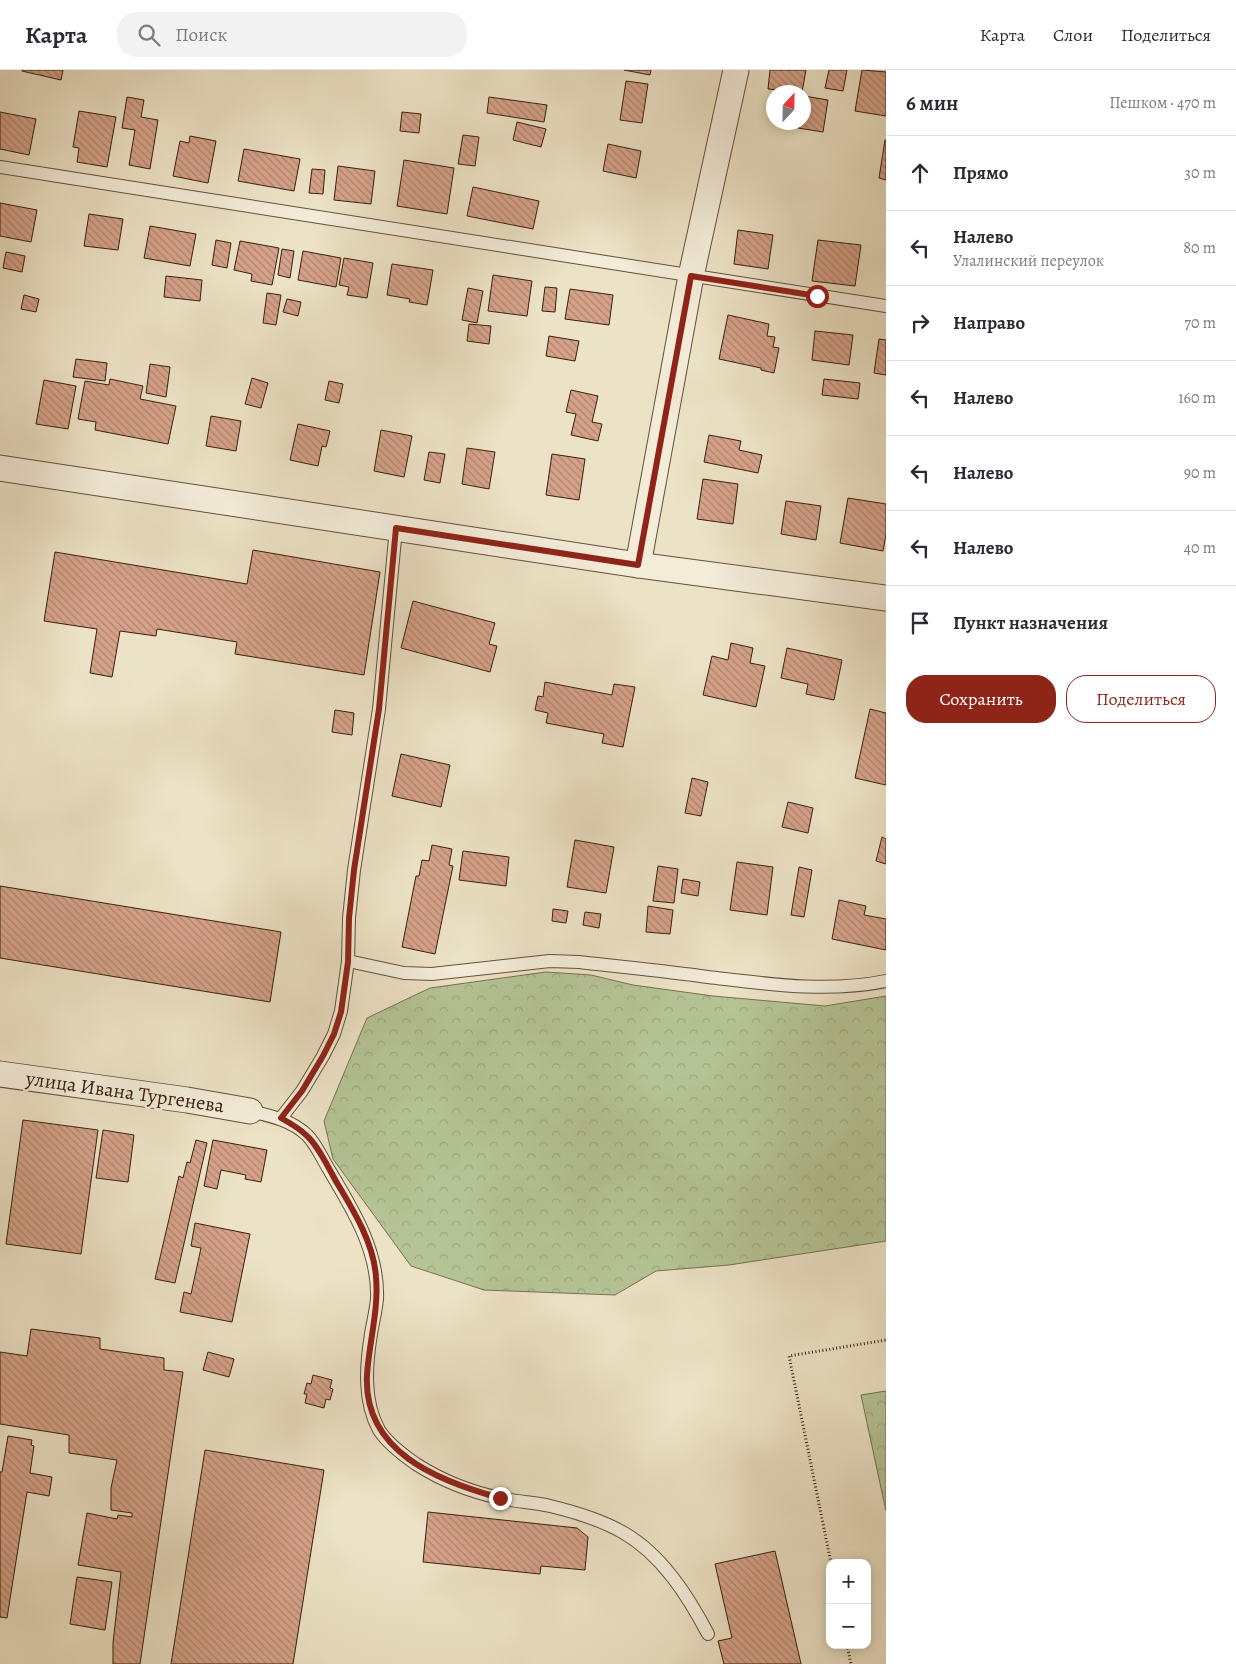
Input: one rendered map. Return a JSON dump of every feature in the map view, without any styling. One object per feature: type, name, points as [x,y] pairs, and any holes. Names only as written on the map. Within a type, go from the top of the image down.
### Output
[{"type":"street","points":[[638,565],[691,276],[736,70]]},
{"type":"street","points":[[0,468],[638,565],[886,598]]},
{"type":"street","name":"улица Ивана Тургенева","points":[[0,1074],[188,1100],[250,1111]]},
{"type":"lane","points":[[0,167],[886,306]]},
{"type":"lane","points":[[281,1118],[302,1091],[323,1056],[334,1034],[341,1012],[348,962],[349,918],[354,870],[379,709],[396,528]]},
{"type":"lane","points":[[348,962],[404,974],[432,974],[524,963],[560,961],[816,988],[862,986],[886,981]]},
{"type":"lane","points":[[250,1111],[281,1118],[308,1136],[350,1204],[369,1248],[376,1275],[377,1300],[370,1339],[367,1378],[369,1403],[380,1430],[385,1436],[406,1458],[446,1480],[473,1491],[500,1498],[550,1506],[602,1522],[624,1532],[655,1557],[677,1583],[708,1634]]},
{"type":"path","points":[[830,1559],[789,1356],[886,1340]]},
{"type":"path","points":[[848,1649],[851,1664]]},
{"type":"green space","points":[[546,972],[591,975],[633,985],[713,996],[825,1006],[886,996],[886,1241],[729,1265],[656,1271],[615,1295],[484,1290],[411,1266],[333,1159],[324,1121],[367,1018],[430,988]]},
{"type":"green space","points":[[886,1391],[886,1511],[861,1395]]},
{"type":"building","points":[[22,70],[63,70],[61,80]]},
{"type":"building","points":[[624,70],[651,70],[650,75]]},
{"type":"building","points":[[770,70],[806,70],[803,85],[768,85]]},
{"type":"building","points":[[829,70],[847,70],[843,91],[825,88]]},
{"type":"building","points":[[862,70],[886,72],[886,116],[855,111]]},
{"type":"building","points":[[626,81],[648,84],[642,123],[620,120]]},
{"type":"building","points":[[127,97],[144,100],[141,117],[158,120],[150,169],[129,165],[135,130],[122,128]]},
{"type":"building","points":[[489,97],[547,105],[544,122],[487,113]]},
{"type":"building","points":[[811,97],[828,100],[823,132],[810,130]]},
{"type":"building","points":[[79,111],[116,117],[107,167],[77,162],[79,148],[73,147]]},
{"type":"building","points":[[0,112],[36,119],[29,155],[0,149]]},
{"type":"building","points":[[402,112],[421,114],[419,133],[400,131]]},
{"type":"building","points":[[517,122],[546,129],[541,147],[513,140]]},
{"type":"building","points":[[463,135],[479,137],[475,166],[458,164]]},
{"type":"building","points":[[190,136],[216,141],[208,183],[173,176],[180,141],[189,143]]},
{"type":"building","points":[[886,140],[886,180],[879,178]]},
{"type":"building","points":[[608,144],[641,151],[636,178],[603,171]]},
{"type":"building","points":[[244,149],[300,159],[294,191],[238,181]]},
{"type":"building","points":[[404,160],[454,168],[447,214],[397,206]]},
{"type":"building","points":[[338,166],[375,171],[371,204],[334,200]]},
{"type":"building","points":[[312,169],[325,170],[323,194],[309,193]]},
{"type":"building","points":[[473,187],[539,201],[533,229],[467,216]]},
{"type":"building","points":[[0,203],[37,210],[31,242],[0,236]]},
{"type":"building","points":[[89,214],[123,219],[118,250],[84,246]]},
{"type":"building","points":[[150,226],[196,234],[190,266],[144,258]]},
{"type":"building","points":[[738,230],[773,235],[768,269],[734,264]]},
{"type":"building","points":[[216,240],[231,243],[227,268],[212,265]]},
{"type":"building","points":[[818,240],[861,245],[855,286],[812,281]]},
{"type":"building","points":[[240,241],[279,248],[272,285],[251,281],[252,274],[234,270]]},
{"type":"building","points":[[282,249],[294,251],[290,278],[278,275]]},
{"type":"building","points":[[303,251],[341,258],[336,287],[298,280]]},
{"type":"building","points":[[6,252],[25,256],[22,272],[3,268]]},
{"type":"building","points":[[344,258],[373,263],[367,298],[347,295],[349,287],[339,285]]},
{"type":"building","points":[[392,264],[433,270],[427,305],[409,302],[410,299],[387,295]]},
{"type":"building","points":[[493,275],[532,281],[527,316],[488,311]]},
{"type":"building","points":[[166,276],[202,280],[200,301],[164,297]]},
{"type":"building","points":[[545,287],[557,288],[555,312],[542,311]]},
{"type":"building","points":[[468,288],[483,291],[477,323],[462,320]]},
{"type":"building","points":[[570,289],[613,295],[609,325],[565,319]]},
{"type":"building","points":[[267,293],[281,295],[276,325],[263,323]]},
{"type":"building","points":[[24,295],[39,299],[36,312],[21,309]]},
{"type":"building","points":[[287,299],[301,302],[298,316],[283,312]]},
{"type":"building","points":[[728,315],[769,324],[767,336],[775,337],[773,347],[779,348],[774,373],[761,370],[761,368],[719,359]]},
{"type":"building","points":[[469,324],[491,326],[489,344],[467,341]]},
{"type":"building","points":[[815,331],[853,335],[849,365],[812,360]]},
{"type":"building","points":[[549,336],[579,341],[575,361],[546,356]]},
{"type":"building","points":[[879,339],[886,340],[886,375],[874,373]]},
{"type":"building","points":[[76,359],[107,363],[105,381],[73,377]]},
{"type":"building","points":[[150,364],[170,367],[166,397],[146,393]]},
{"type":"building","points":[[252,378],[268,383],[261,408],[245,404]]},
{"type":"building","points":[[110,379],[143,386],[140,399],[176,406],[168,444],[95,430],[96,422],[78,419],[85,381],[109,385]]},
{"type":"building","points":[[824,379],[860,383],[858,399],[822,395]]},
{"type":"building","points":[[44,380],[76,386],[68,429],[36,424]]},
{"type":"building","points":[[329,381],[343,384],[339,403],[325,400]]},
{"type":"building","points":[[571,390],[598,396],[592,422],[602,424],[598,441],[571,435],[576,414],[566,412]]},
{"type":"building","points":[[211,416],[241,421],[236,451],[206,446]]},
{"type":"building","points":[[298,424],[330,431],[326,447],[322,446],[318,466],[290,460]]},
{"type":"building","points":[[381,430],[412,436],[404,477],[374,471]]},
{"type":"building","points":[[709,435],[741,441],[739,450],[762,455],[758,473],[704,462]]},
{"type":"building","points":[[467,448],[495,452],[489,489],[462,484]]},
{"type":"building","points":[[429,452],[445,454],[440,483],[424,480]]},
{"type":"building","points":[[552,454],[585,459],[579,500],[546,495]]},
{"type":"building","points":[[703,479],[738,484],[733,524],[697,519]]},
{"type":"building","points":[[848,498],[886,504],[886,535],[883,551],[840,543]]},
{"type":"building","points":[[786,501],[821,506],[816,540],[781,534]]},
{"type":"building","points":[[253,550],[380,572],[364,675],[235,654],[237,642],[157,629],[156,636],[120,631],[112,677],[90,673],[97,629],[44,621],[55,552],[247,584]]},
{"type":"building","points":[[413,601],[495,623],[489,644],[497,646],[490,672],[401,648]]},
{"type":"building","points":[[731,643],[753,648],[750,663],[765,666],[756,707],[703,695],[712,656],[728,660]]},
{"type":"building","points":[[787,648],[842,660],[834,700],[806,694],[808,684],[781,678]]},
{"type":"building","points":[[545,682],[612,695],[614,684],[635,687],[623,747],[602,743],[604,734],[546,723],[548,713],[535,710],[538,696],[543,697]]},
{"type":"building","points":[[870,709],[886,713],[886,785],[855,778]]},
{"type":"building","points":[[335,710],[354,713],[352,735],[332,732]]},
{"type":"building","points":[[401,754],[450,765],[441,807],[392,796]]},
{"type":"building","points":[[692,778],[708,782],[701,816],[685,813]]},
{"type":"building","points":[[788,802],[813,808],[808,833],[782,827]]},
{"type":"building","points":[[882,837],[886,839],[886,864],[876,861]]},
{"type":"building","points":[[575,840],[614,847],[606,893],[567,887]]},
{"type":"building","points":[[432,845],[452,849],[449,865],[453,866],[435,954],[402,947],[416,876],[419,876],[422,860],[429,861]]},
{"type":"building","points":[[463,851],[509,857],[506,886],[459,880]]},
{"type":"building","points":[[737,862],[773,867],[767,915],[730,910]]},
{"type":"building","points":[[658,866],[678,869],[674,903],[653,901]]},
{"type":"building","points":[[799,867],[812,870],[804,917],[791,915]]},
{"type":"building","points":[[683,879],[700,882],[698,896],[681,893]]},
{"type":"building","points":[[0,886],[281,932],[270,1002],[0,958]]},
{"type":"building","points":[[839,900],[866,906],[864,915],[886,919],[886,950],[832,939]]},
{"type":"building","points":[[648,906],[673,910],[670,934],[646,932]]},
{"type":"building","points":[[553,909],[568,911],[566,923],[552,921]]},
{"type":"building","points":[[585,912],[601,914],[599,928],[583,925]]},
{"type":"building","points":[[23,1120],[98,1130],[81,1254],[6,1244]]},
{"type":"building","points":[[103,1130],[134,1135],[128,1182],[96,1178]]},
{"type":"building","points":[[196,1140],[207,1143],[175,1283],[155,1279],[179,1176],[183,1178],[187,1162],[190,1163]]},
{"type":"building","points":[[213,1140],[267,1150],[261,1182],[245,1179],[246,1175],[221,1170],[217,1189],[204,1186]]},
{"type":"building","points":[[195,1223],[250,1234],[232,1322],[180,1312],[184,1292],[191,1294],[201,1248],[191,1246]]},
{"type":"building","points":[[31,1329],[100,1338],[100,1349],[164,1358],[164,1370],[183,1372],[140,1664],[113,1664],[113,1643],[121,1572],[78,1565],[87,1513],[117,1519],[118,1515],[132,1517],[132,1513],[111,1510],[111,1488],[117,1460],[69,1453],[69,1435],[0,1424],[0,1352],[27,1356]]},
{"type":"building","points":[[208,1352],[234,1359],[229,1377],[203,1370]]},
{"type":"building","points":[[313,1375],[332,1380],[330,1388],[333,1389],[330,1400],[326,1399],[324,1408],[305,1403],[307,1394],[304,1394],[307,1383],[311,1384]]},
{"type":"building","points":[[8,1436],[32,1440],[31,1445],[34,1446],[30,1473],[52,1477],[49,1496],[27,1492],[7,1618],[0,1617],[0,1472],[2,1472]]},
{"type":"building","points":[[205,1450],[324,1470],[293,1664],[171,1664]]},
{"type":"building","points":[[428,1512],[577,1528],[588,1537],[585,1570],[541,1566],[540,1574],[423,1562]]},
{"type":"building","points":[[775,1551],[801,1664],[724,1664],[718,1641],[732,1638],[715,1564]]},
{"type":"building","points":[[77,1577],[112,1582],[105,1630],[70,1624]]},
{"type":"route","points":[[500,1498],[473,1491],[424,1469],[406,1458],[380,1430],[369,1403],[367,1378],[370,1339],[377,1300],[376,1275],[369,1248],[350,1204],[308,1136],[281,1118],[302,1091],[323,1056],[334,1034],[341,1012],[350,941],[349,918],[354,870],[379,709],[396,528],[638,565],[691,276],[817,296]]}]
